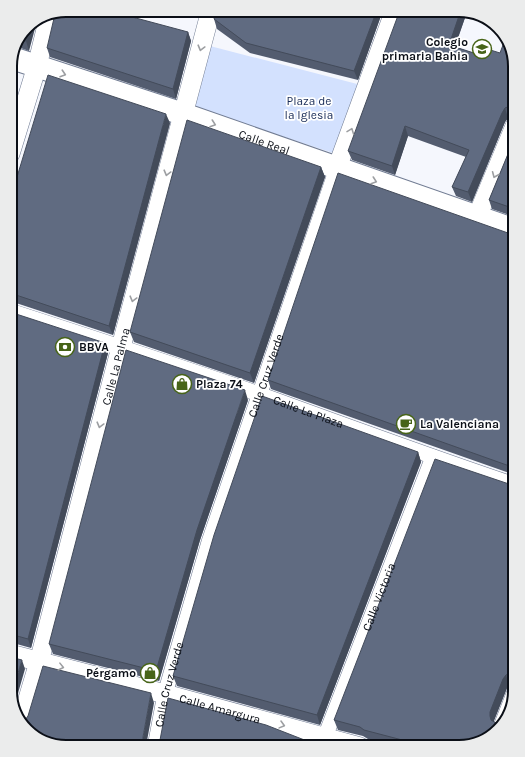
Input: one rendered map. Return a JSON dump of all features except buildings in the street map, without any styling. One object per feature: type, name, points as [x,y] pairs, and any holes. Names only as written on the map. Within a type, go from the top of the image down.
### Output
[{"type":"street","name":"Calle La Palma","points":[[23,714],[39,662],[182,114],[209,17]]},
{"type":"street","name":"Calle Cruz Verde","points":[[156,740],[165,694],[209,542],[258,394],[337,168],[392,17]]},
{"type":"street","points":[[17,131],[37,66],[48,21]]},
{"type":"street","name":"Calle Real","points":[[18,60],[182,114],[508,228]]},
{"type":"street","points":[[477,217],[508,143]]},
{"type":"street","name":"Calle La Plaza","points":[[17,313],[258,394],[508,483]]},
{"type":"street","name":"Calle Victoria","points":[[324,740],[433,457]]},
{"type":"street","name":"Calle Amargura","points":[[17,656],[165,694],[316,740]]},
{"type":"green space","name":"Plaza de la Iglesia","points":[[210,46],[361,85],[333,153],[193,107]]},
{"type":"place","name":"Colegio primaria Bahia","points":[[482,49]]},
{"type":"place","name":"BBVA","points":[[65,347]]},
{"type":"place","name":"Plaza 74","points":[[182,384]]},
{"type":"place","name":"La Valenciana","points":[[406,424]]},
{"type":"place","name":"Pérgamo","points":[[150,673]]}]
